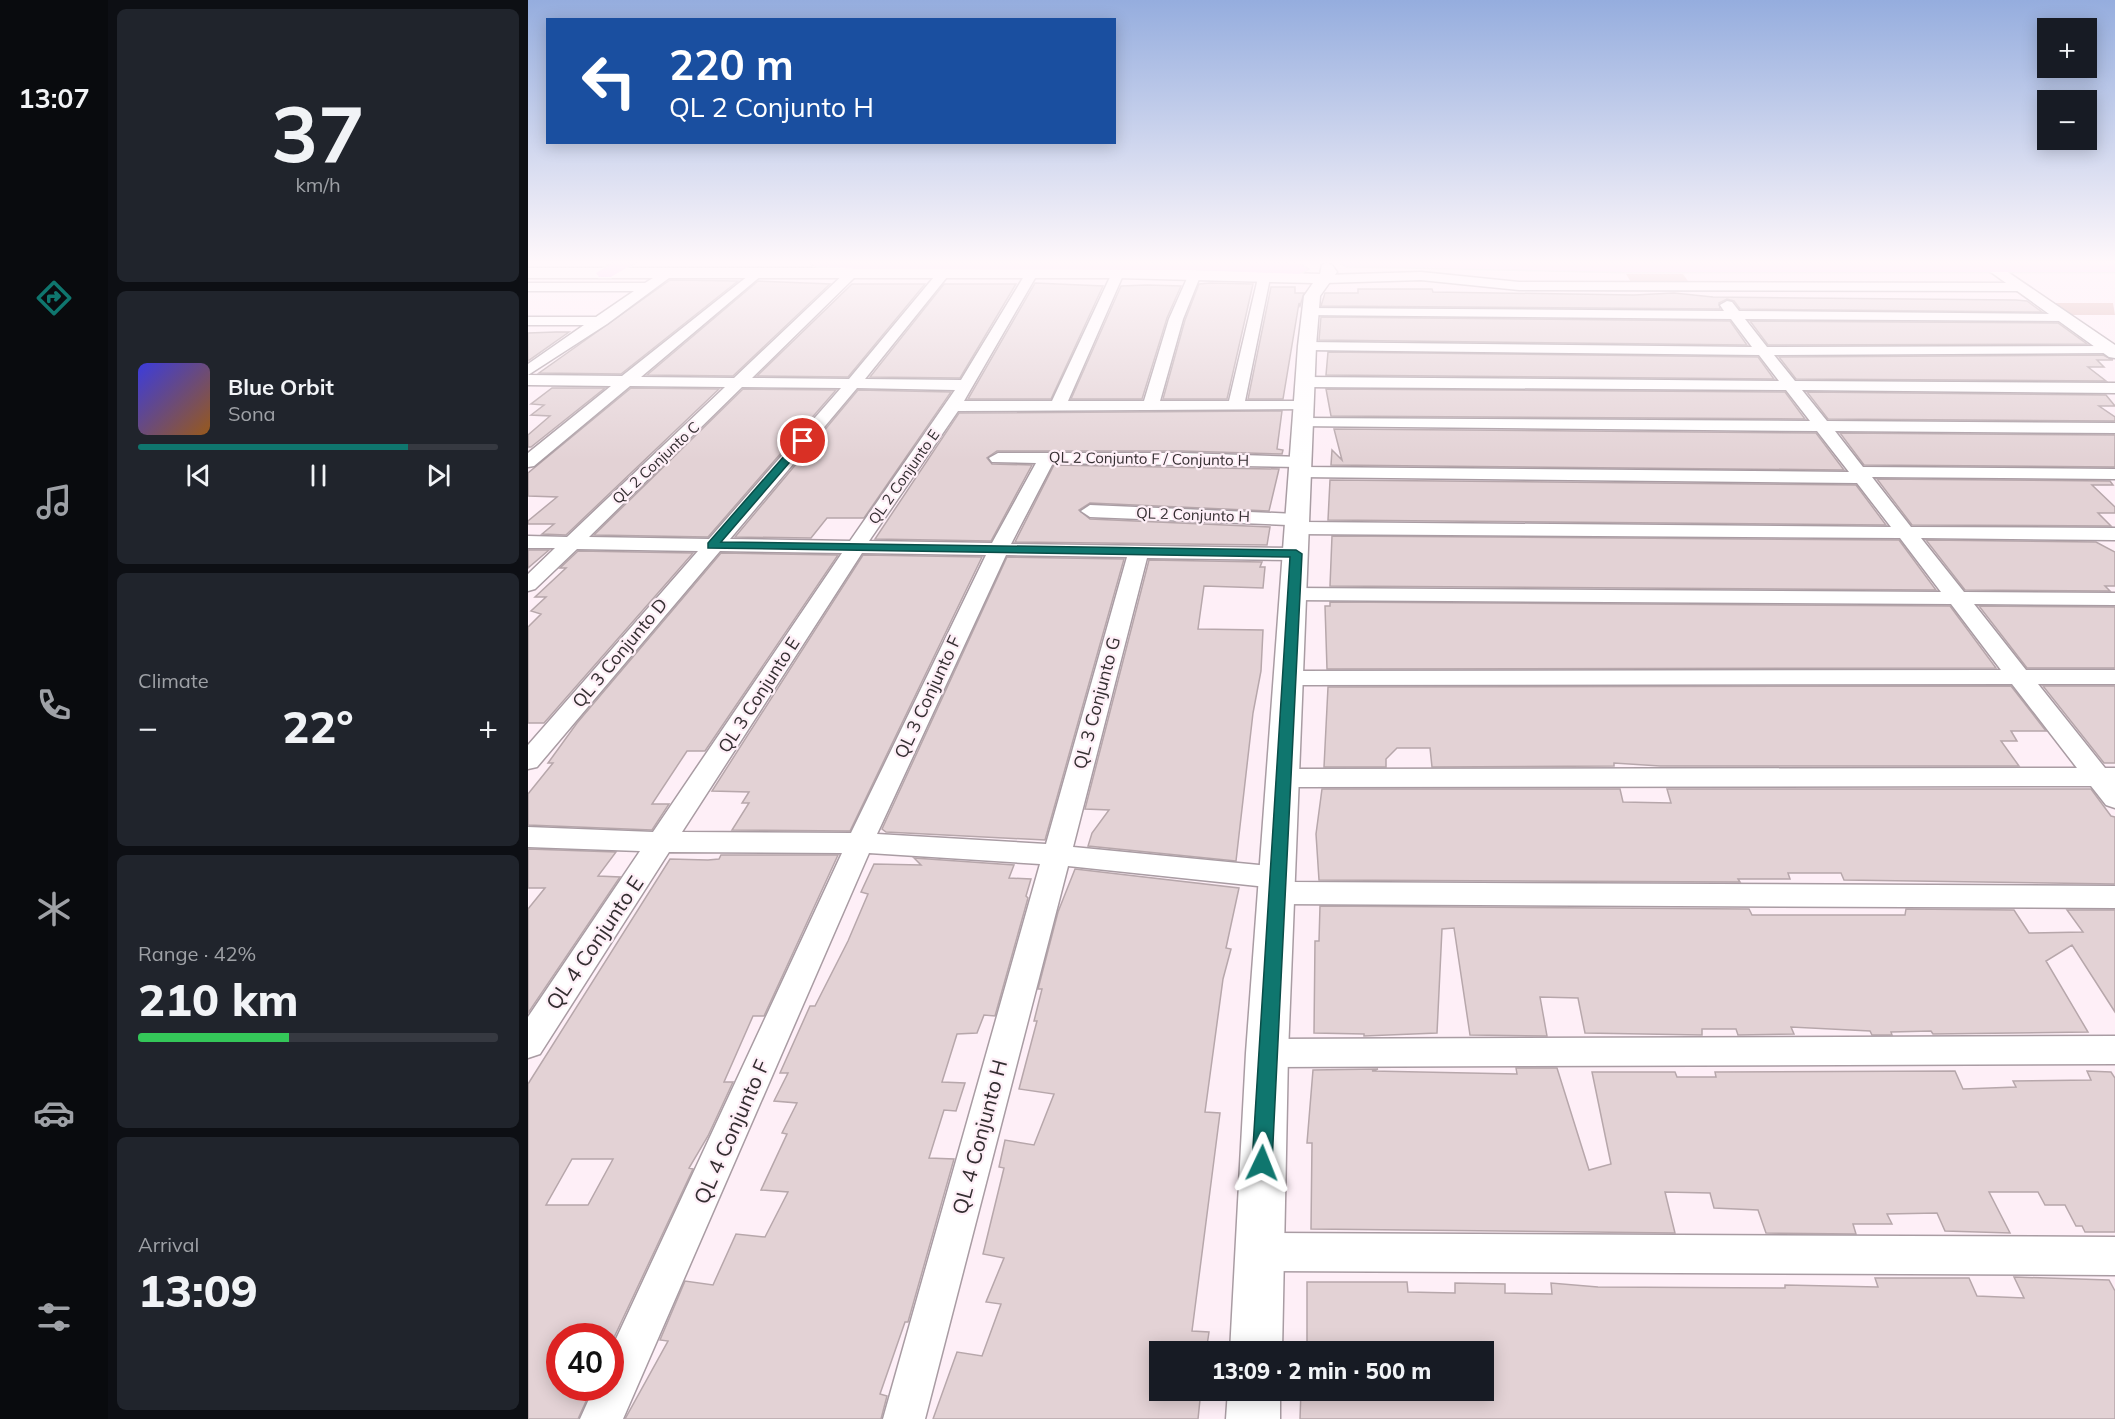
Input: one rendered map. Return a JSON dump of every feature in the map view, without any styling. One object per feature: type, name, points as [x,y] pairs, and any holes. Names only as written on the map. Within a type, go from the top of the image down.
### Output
[{"type":"street","points":[[528,371],[593,327]]},
{"type":"street","points":[[528,462],[629,382],[693,327]]},
{"type":"street","name":"QL 2 Conjunto C","points":[[528,585],[796,327]]},
{"type":"street","name":"QL 3 Conjunto D","points":[[528,761],[854,383],[899,327]]},
{"type":"street","name":"QL 2 Conjunto E","points":[[855,548],[953,406],[999,327]]},
{"type":"street","points":[[1058,406],[1094,327]]},
{"type":"street","points":[[1151,406],[1174,327]]},
{"type":"street","points":[[1236,406],[1253,327]]},
{"type":"street","points":[[1256,1341],[1267,1053],[1279,886],[1308,327]]},
{"type":"street","points":[[1744,327],[2019,676],[2106,777],[2115,799]]},
{"type":"street","points":[[2078,327],[2112,351]]},
{"type":"street","points":[[1307,346],[1763,351],[2112,351]]},
{"type":"street","points":[[528,381],[964,385]]},
{"type":"street","points":[[953,406],[1236,406],[1791,386],[2115,388]]},
{"type":"street","points":[[1304,404],[1823,427],[2115,428]]},
{"type":"street","name":"QL 2 Conjunto F / Conjunto H","points":[[998,458],[1048,457],[1300,467],[1861,475],[2115,474]]},
{"type":"street","name":"QL 3 Conjunto F","points":[[860,843],[996,550],[1048,457]]},
{"type":"street","name":"QL 2 Conjunto H","points":[[1090,511],[1296,534]]},
{"type":"street","points":[[1296,534],[1906,532],[2115,534]]},
{"type":"street","name":"QL 2 Conjunto H","points":[[528,542],[1139,551],[1296,534]]},
{"type":"street","name":"QL 3 Conjunto E","points":[[662,842],[855,548]]},
{"type":"street","name":"QL 3 Conjunto G","points":[[1055,855],[1139,551]]},
{"type":"street","points":[[1294,594],[2115,599]]},
{"type":"street","points":[[1289,678],[2115,677]]},
{"type":"street","points":[[1284,778],[2106,777]]},
{"type":"street","points":[[528,837],[662,842],[860,843],[1055,855],[1279,886],[2115,897]]},
{"type":"street","name":"QL 4 Conjunto E","points":[[528,1044],[662,842]]},
{"type":"street","name":"QL 4 Conjunto F","points":[[601,1419],[711,1180],[860,843]]},
{"type":"street","name":"QL 4 Conjunto H","points":[[904,1419],[1055,855]]},
{"type":"street","points":[[1267,1053],[2115,1050]]},
{"type":"street","points":[[1259,1251],[2115,1256]]},
{"type":"street","points":[[1253,1419],[1254,1401]]},
{"type":"building","points":[[603,327],[680,327],[621,374],[539,373]]},
{"type":"building","points":[[703,327],[784,327],[733,376],[647,375]]},
{"type":"building","points":[[807,327],[889,327],[848,377],[757,376]]},
{"type":"building","points":[[910,327],[990,327],[960,378],[870,377]]},
{"type":"building","points":[[1009,327],[1084,327],[1051,399],[968,399]]},
{"type":"building","points":[[1103,327],[1164,327],[1142,399],[1071,399]]},
{"type":"building","points":[[1183,327],[1243,327],[1227,399],[1163,399]]},
{"type":"building","points":[[1263,327],[1295,327],[1283,399],[1248,399]]},
{"type":"building","points":[[1320,327],[1734,327],[1747,345],[1319,340]]},
{"type":"building","points":[[1755,327],[2064,327],[2087,344],[1768,345]]},
{"type":"building","points":[[569,332],[528,361],[528,333]]},
{"type":"building","points":[[1328,352],[1758,357],[1774,379],[1326,375]]},
{"type":"building","points":[[2103,355],[2113,360],[2097,360],[2104,367],[2088,367],[2106,381],[1796,379],[1779,357]]},
{"type":"building","points":[[552,388],[605,388],[531,447],[528,447],[528,435],[550,416],[531,415],[544,405],[531,404]]},
{"type":"building","points":[[631,388],[719,389],[566,535],[542,534],[554,524],[528,524],[528,521],[557,497],[528,496],[528,473]]},
{"type":"building","points":[[743,389],[836,390],[708,537],[594,535]]},
{"type":"building","points":[[1326,389],[1785,392],[1805,419],[1331,416]]},
{"type":"building","points":[[858,390],[951,392],[864,518],[827,518],[811,538],[735,537]]},
{"type":"building","points":[[1807,392],[2106,395],[2115,406],[2099,406],[2115,417],[2115,421],[1828,419]]},
{"type":"building","points":[[1282,411],[1277,449],[1283,450],[1282,454],[1183,451],[997,451],[987,458],[992,464],[1032,465],[991,541],[875,539],[959,413]]},
{"type":"building","points":[[1334,429],[1816,433],[1844,470],[1331,465],[1332,450],[1342,460]]},
{"type":"building","points":[[1840,433],[2115,435],[2115,467],[1864,465]]},
{"type":"building","points":[[1054,465],[1279,469],[1269,511],[1090,503],[1079,510],[1090,519],[1270,527],[1267,545],[1015,542]]},
{"type":"building","points":[[1877,479],[2110,481],[2113,485],[2092,485],[2115,507],[2115,513],[2098,513],[2111,526],[1912,525]]},
{"type":"building","points":[[1330,480],[1856,485],[1886,525],[1328,520]]},
{"type":"building","points":[[1332,536],[1899,540],[1936,590],[1330,586]]},
{"type":"building","points":[[1926,540],[2096,542],[2115,552],[2115,586],[2105,586],[2110,591],[1965,590]]},
{"type":"building","points":[[528,550],[549,550],[528,568]]},
{"type":"building","points":[[578,551],[693,553],[544,723],[528,723],[528,627],[541,614],[531,611],[546,597],[535,597],[566,568],[560,568]]},
{"type":"building","points":[[721,553],[838,555],[705,751],[687,751],[652,804],[669,804],[652,830],[528,825],[528,794],[553,763],[548,763],[577,723]]},
{"type":"building","points":[[863,555],[982,557],[850,831],[732,830],[749,803],[742,803],[749,792],[712,791]]},
{"type":"building","points":[[1007,557],[1124,559],[1045,840],[886,832],[882,829]]},
{"type":"building","points":[[1149,560],[1262,562],[1260,567],[1265,567],[1263,588],[1204,586],[1198,629],[1263,630],[1261,671],[1253,713],[1236,861],[1088,846],[1092,833],[1109,810],[1085,809]]},
{"type":"building","points":[[1330,602],[1950,606],[1996,668],[1327,669],[1325,606],[1330,606]]},
{"type":"building","points":[[1979,606],[2115,607],[2115,668],[2027,668]]},
{"type":"building","points":[[2011,686],[2046,731],[2011,731],[2017,741],[2001,741],[2019,766],[1660,766],[1614,763],[1614,766],[1432,767],[1430,748],[1397,748],[1386,759],[1386,767],[1324,767],[1328,687]]},
{"type":"building","points":[[2043,686],[2115,686],[2115,763],[2104,763]]},
{"type":"building","points":[[1322,789],[1620,789],[1623,802],[1671,803],[1667,789],[2091,789],[2111,816],[2115,817],[2115,884],[1844,880],[1841,873],[1788,873],[1790,879],[1738,879],[1740,882],[1319,880],[1316,834]]},
{"type":"building","points":[[528,849],[616,852],[598,876],[620,877],[528,1013],[528,909],[545,888],[528,888]]},
{"type":"building","points":[[721,855],[838,855],[764,1016],[753,1016],[724,1082],[733,1082],[708,1136],[689,1168],[693,1169],[621,1323],[546,1323],[546,1401],[586,1401],[578,1419],[528,1419],[528,1084],[670,859],[719,859]],"holes":[[[572,1159],[613,1159],[588,1205],[546,1205]]]},
{"type":"building","points":[[914,858],[1014,865],[1009,878],[1031,879],[1026,896],[1028,898],[995,1016],[984,1015],[977,1033],[957,1034],[942,1082],[965,1083],[956,1111],[944,1110],[929,1158],[954,1159],[908,1322],[905,1322],[880,1394],[887,1396],[881,1419],[625,1419],[668,1341],[660,1340],[685,1281],[713,1285],[736,1234],[765,1237],[788,1192],[761,1190],[787,1134],[782,1133],[797,1103],[774,1101],[788,1073],[780,1073],[810,1006],[815,1006],[848,941],[868,894],[861,892],[874,864],[921,865]]},
{"type":"building","points":[[1075,869],[1239,888],[1226,948],[1231,949],[1223,979],[1205,1112],[1220,1113],[1192,1331],[1209,1332],[1208,1341],[1149,1341],[1149,1401],[1200,1401],[1198,1419],[933,1419],[957,1352],[982,1356],[1001,1304],[986,1302],[1004,1258],[983,1254],[1004,1168],[999,1167],[1005,1140],[1034,1145],[1054,1094],[1019,1089],[1037,1021],[1034,1021],[1042,989],[1038,989],[1058,912]]},
{"type":"building","points":[[1320,906],[1749,909],[1752,915],[1905,915],[1906,909],[2014,910],[2029,933],[2083,932],[2067,910],[2115,910],[2115,1012],[2072,945],[2046,961],[2088,1032],[1933,1034],[1931,1031],[1872,1035],[1870,1031],[1791,1027],[1794,1034],[1738,1035],[1736,1029],[1702,1029],[1702,1035],[1585,1033],[1578,998],[1540,997],[1547,1036],[1470,1035],[1454,928],[1442,929],[1437,1033],[1364,1036],[1364,1034],[1314,1033],[1315,941],[1319,941]]},
{"type":"building","points":[[1516,1068],[1557,1068],[1589,1170],[1611,1164],[1592,1072],[1675,1072],[1677,1077],[1716,1077],[1715,1072],[1955,1071],[1963,1089],[2016,1087],[2013,1081],[2091,1080],[2087,1071],[2111,1072],[2115,1078],[2115,1232],[2085,1232],[2082,1226],[2076,1226],[2065,1205],[2045,1205],[2038,1192],[1989,1192],[2010,1233],[1945,1231],[1937,1213],[1887,1214],[1892,1224],[1853,1224],[1856,1234],[1766,1233],[1758,1210],[1714,1208],[1710,1193],[1665,1192],[1675,1233],[1311,1229],[1312,1143],[1307,1143],[1313,1070],[1378,1069],[1372,1071],[1517,1074]]},
{"type":"building","points":[[2014,1277],[2109,1280],[2115,1291],[2115,1419],[1300,1419],[1301,1401],[1494,1401],[1494,1341],[1307,1341],[1307,1282],[1407,1282],[1408,1292],[1455,1293],[1455,1283],[1505,1284],[1505,1293],[1552,1294],[1551,1283],[1598,1287],[1785,1288],[1785,1285],[1878,1287],[1875,1278],[1969,1278],[1977,1296],[2024,1298]]},
{"type":"route","points":[[803,441],[712,546],[1296,554],[1262,1163]]}]
